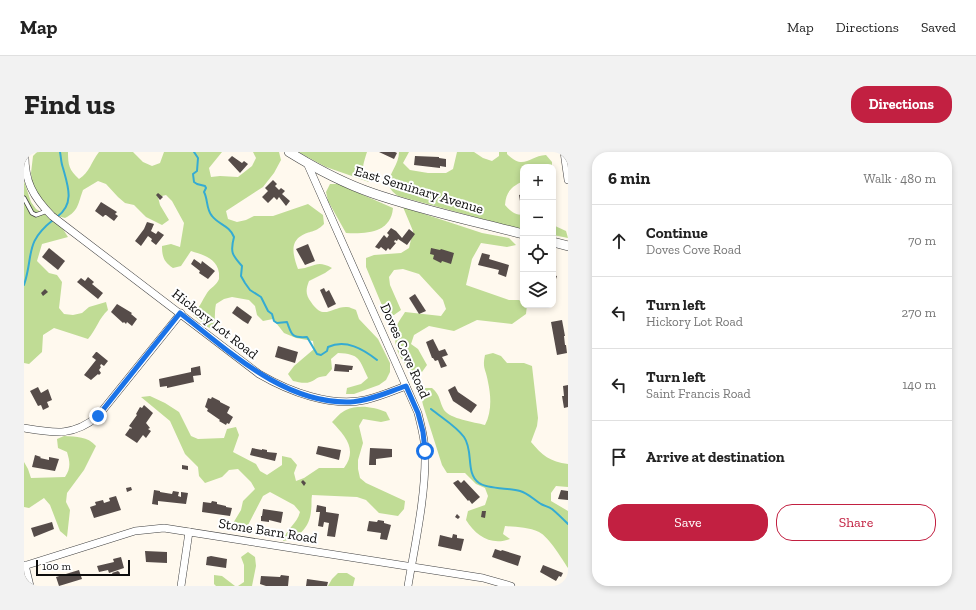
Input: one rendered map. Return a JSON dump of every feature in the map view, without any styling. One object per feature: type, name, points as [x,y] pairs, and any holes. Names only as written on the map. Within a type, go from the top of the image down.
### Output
[{"type":"street","name":"Hickory Lot Road","points":[[25,152],[24,168],[26,180],[36,200],[49,214],[259,374],[280,385],[301,393],[336,401],[351,402],[366,400],[406,386]]},
{"type":"street","name":"East Seminary Avenue","points":[[289,152],[341,180],[372,193],[520,233]]},
{"type":"street","points":[[564,152],[568,180]]},
{"type":"street","name":"Doves Cove Road","points":[[306,162],[418,413],[423,432],[425,451],[422,494],[408,586]]},
{"type":"street","points":[[556,243],[568,246]]},
{"type":"street","points":[[24,428],[46,432],[60,432],[80,428],[89,423],[98,416],[180,313]]},
{"type":"street","name":"Stone Barn Road","points":[[25,566],[135,531],[164,528],[483,578],[511,586]]},
{"type":"street","points":[[181,586],[189,532]]},
{"type":"street","points":[[25,566],[30,586]]},
{"type":"lane","points":[[24,198],[32,213],[36,215],[49,214]]},
{"type":"green space","points":[[37,152],[68,152],[70,167],[79,179],[88,170],[99,152],[133,152],[143,162],[152,166],[160,163],[164,152],[222,152],[209,168],[211,177],[238,177],[252,166],[256,158],[253,152],[279,152],[281,160],[274,173],[263,187],[226,211],[228,219],[237,222],[254,216],[273,216],[308,204],[323,215],[324,224],[315,231],[307,233],[297,239],[294,247],[294,256],[298,269],[318,264],[327,265],[332,268],[309,281],[307,294],[311,302],[320,311],[328,312],[342,307],[356,310],[359,319],[378,339],[390,363],[390,372],[386,380],[379,385],[354,394],[346,394],[347,388],[361,384],[368,378],[363,366],[355,356],[338,353],[331,359],[332,369],[326,376],[308,383],[293,381],[288,374],[294,366],[314,349],[313,341],[296,338],[284,333],[273,319],[263,321],[257,315],[255,306],[249,300],[232,297],[224,299],[216,304],[213,330],[206,326],[193,315],[208,291],[218,281],[218,268],[209,258],[191,251],[181,266],[173,268],[167,264],[162,253],[162,246],[171,244],[180,247],[184,223],[172,201],[166,195],[158,197],[160,205],[169,220],[162,225],[146,217],[134,205],[125,203],[106,184],[98,181],[83,190],[76,209],[70,215],[65,218],[57,216],[33,190],[31,173],[33,156]]},
{"type":"green space","points":[[298,152],[367,152],[363,171],[369,182],[326,167]]},
{"type":"green space","points":[[399,152],[409,152],[403,163],[410,170],[428,173],[446,173],[453,169],[457,152],[474,152],[483,158],[492,161],[499,156],[499,152],[507,152],[507,154],[513,159],[522,162],[546,155],[552,164],[520,164],[520,182],[515,185],[508,193],[505,205],[513,212],[520,214],[520,229],[398,196],[389,186],[389,181]]},
{"type":"green space","points":[[24,181],[31,202],[36,209],[59,223],[68,237],[42,244],[37,261],[49,273],[57,275],[62,282],[59,308],[64,314],[73,315],[82,313],[89,307],[106,302],[108,310],[88,339],[54,328],[43,335],[42,352],[29,364],[24,363]]},
{"type":"green space","points":[[330,184],[338,184],[393,208],[388,223],[383,227],[369,232],[346,233],[328,201],[326,192]]},
{"type":"green space","points":[[403,207],[482,233],[509,238],[516,245],[507,247],[481,243],[472,259],[466,285],[509,300],[519,300],[520,308],[527,308],[526,314],[512,324],[477,320],[454,331],[429,326],[414,335],[411,344],[418,349],[427,365],[422,372],[414,373],[405,364],[399,354],[395,342],[397,325],[405,312],[441,316],[446,309],[443,300],[419,274],[403,269],[394,270],[389,277],[390,285],[401,310],[394,315],[386,315],[366,267],[366,258],[374,255],[401,253],[409,248],[413,231]]},
{"type":"green space","points":[[556,226],[566,231],[568,238],[556,236]]},
{"type":"green space","points":[[493,353],[501,356],[507,363],[524,363],[532,366],[538,418],[537,426],[531,442],[539,451],[551,460],[568,464],[568,487],[556,486],[551,493],[551,501],[568,511],[568,568],[547,538],[535,530],[505,526],[503,534],[510,539],[503,541],[490,540],[474,531],[466,520],[468,511],[485,505],[488,496],[485,488],[476,484],[465,473],[447,473],[442,465],[423,405],[421,396],[424,388],[432,388],[435,391],[444,410],[451,416],[485,425],[489,415],[490,398],[484,360],[485,355]]},
{"type":"green space","points":[[150,396],[179,412],[191,436],[198,439],[224,438],[227,429],[236,427],[239,435],[233,452],[256,464],[260,471],[267,475],[282,465],[282,456],[291,458],[297,465],[294,473],[296,481],[304,478],[319,468],[344,468],[350,455],[350,449],[341,432],[332,422],[342,412],[351,408],[361,407],[386,412],[390,420],[381,422],[363,419],[359,426],[363,443],[358,460],[358,469],[360,478],[366,483],[405,501],[404,509],[398,516],[379,513],[366,500],[357,497],[312,495],[310,517],[306,527],[294,538],[283,541],[286,533],[299,516],[300,512],[294,505],[270,492],[263,496],[246,529],[238,532],[232,525],[241,510],[243,501],[255,489],[251,482],[238,469],[229,470],[222,477],[205,483],[199,476],[198,467],[185,454],[170,421],[141,397]]},
{"type":"green space","points":[[64,436],[89,440],[96,446],[84,470],[67,493],[66,502],[70,510],[67,537],[60,531],[50,505],[44,498],[29,508],[24,507],[24,462],[31,478],[65,477],[69,468],[69,459],[67,452],[58,448],[57,439]]},
{"type":"green space","points":[[248,552],[255,557],[256,566],[252,586],[238,586],[244,582],[244,565],[241,557]]},
{"type":"green space","points":[[338,573],[347,573],[355,578],[353,586],[328,586]]},
{"type":"green space","points":[[214,575],[222,576],[235,586],[216,586],[214,584]]},
{"type":"building","points":[[379,152],[395,152],[397,153],[394,159]]},
{"type":"building","points":[[232,156],[242,163],[244,161],[248,164],[240,173],[228,160]]},
{"type":"building","points":[[415,156],[439,157],[446,159],[446,167],[440,166],[440,168],[414,165]]},
{"type":"building","points":[[273,180],[277,184],[275,186],[279,190],[281,188],[285,191],[282,194],[290,201],[286,206],[279,197],[277,200],[274,197],[268,203],[262,197],[268,191],[265,188]]},
{"type":"building","points":[[158,193],[163,197],[160,200],[156,195]]},
{"type":"building","points":[[101,202],[117,212],[115,214],[118,216],[114,221],[106,215],[103,217],[95,211]]},
{"type":"building","points":[[147,222],[154,224],[151,231],[156,234],[158,231],[164,235],[156,245],[148,236],[141,246],[135,241],[144,229]]},
{"type":"building","points":[[391,228],[402,238],[409,229],[415,234],[407,245],[398,239],[397,241],[395,240],[394,242],[396,243],[390,250],[388,248],[386,251],[381,247],[379,249],[375,247],[384,235],[387,238],[389,235],[387,233]]},
{"type":"building","points":[[308,244],[315,261],[305,265],[296,249]]},
{"type":"building","points":[[49,248],[65,261],[58,270],[42,257]]},
{"type":"building","points":[[431,248],[454,253],[451,264],[442,261],[441,263],[433,259],[434,255],[430,254]]},
{"type":"building","points":[[482,253],[490,255],[489,259],[509,265],[506,277],[498,274],[499,270],[478,265]]},
{"type":"building","points":[[194,259],[201,264],[202,261],[215,271],[208,279],[199,273],[200,271],[191,264]]},
{"type":"building","points":[[88,277],[94,282],[92,284],[103,293],[98,299],[77,282],[81,278],[85,281]]},
{"type":"building","points":[[324,288],[326,292],[329,290],[336,304],[328,308],[320,290]]},
{"type":"building","points":[[45,289],[48,292],[43,296],[41,293]]},
{"type":"building","points":[[415,294],[426,311],[419,314],[409,298]]},
{"type":"building","points":[[117,304],[132,313],[131,314],[137,319],[132,326],[127,322],[126,324],[124,322],[123,323],[111,312]]},
{"type":"building","points":[[237,306],[252,317],[248,324],[232,313]]},
{"type":"building","points":[[562,320],[567,353],[557,355],[551,322]]},
{"type":"building","points":[[433,339],[439,351],[445,349],[448,355],[442,357],[447,366],[441,368],[438,360],[435,361],[432,358],[426,342]]},
{"type":"building","points":[[278,346],[298,352],[295,363],[275,357]]},
{"type":"building","points":[[96,352],[108,361],[104,366],[101,364],[99,370],[101,373],[91,380],[84,375],[96,360],[92,357]]},
{"type":"building","points":[[335,364],[353,366],[352,370],[349,370],[349,372],[334,371]]},
{"type":"building","points":[[200,366],[201,375],[193,376],[194,382],[167,388],[167,386],[160,387],[159,379],[191,372],[191,368]]},
{"type":"building","points":[[568,385],[568,407],[564,408],[562,396],[564,396],[563,386]]},
{"type":"building","points":[[455,386],[458,392],[477,405],[471,413],[453,401],[448,390]]},
{"type":"building","points":[[38,387],[41,393],[48,389],[52,400],[47,402],[49,407],[43,410],[41,405],[38,406],[30,391]]},
{"type":"building","points":[[212,397],[230,407],[227,413],[233,417],[229,424],[227,423],[226,425],[219,421],[220,420],[207,411],[208,409],[205,407],[208,398],[211,399]]},
{"type":"building","points":[[144,405],[153,413],[146,423],[150,428],[148,429],[151,431],[146,438],[143,435],[137,443],[125,435],[130,428],[132,428],[129,426],[137,415],[136,414],[140,407],[142,408]]},
{"type":"building","points":[[318,446],[341,450],[339,460],[316,454]]},
{"type":"building","points":[[252,448],[277,453],[275,461],[250,455]]},
{"type":"building","points":[[370,448],[392,449],[392,457],[376,459],[376,465],[369,465]]},
{"type":"building","points":[[35,455],[49,460],[49,457],[59,459],[55,471],[32,467]]},
{"type":"building","points":[[182,465],[188,466],[188,470],[182,469]]},
{"type":"building","points":[[303,480],[306,483],[304,486],[301,482]]},
{"type":"building","points":[[458,480],[461,483],[464,480],[480,497],[472,504],[469,500],[468,501],[453,483]]},
{"type":"building","points":[[131,487],[132,490],[127,492],[126,488]]},
{"type":"building","points":[[154,490],[172,494],[173,491],[179,492],[178,496],[181,497],[181,492],[188,493],[186,504],[158,501],[158,505],[152,504]]},
{"type":"building","points":[[561,490],[568,491],[568,500],[558,499]]},
{"type":"building","points":[[116,496],[121,510],[94,518],[90,507],[96,505],[95,502],[103,500],[104,503],[110,501],[109,498]]},
{"type":"building","points":[[212,501],[232,508],[230,516],[202,512],[203,502],[211,503]]},
{"type":"building","points":[[317,505],[326,507],[326,512],[339,514],[335,537],[327,536],[329,523],[324,522],[323,527],[318,526],[320,512],[316,512]]},
{"type":"building","points":[[263,509],[283,512],[281,523],[269,520],[269,522],[261,521]]},
{"type":"building","points":[[482,511],[486,511],[485,518],[481,517]]},
{"type":"building","points":[[457,514],[460,517],[458,519],[455,517]]},
{"type":"building","points":[[378,520],[384,521],[384,523],[391,525],[387,540],[380,539],[381,533],[367,531],[369,521],[377,522]]},
{"type":"building","points":[[52,522],[54,529],[34,537],[31,528]]},
{"type":"building","points":[[453,534],[457,535],[457,538],[464,539],[461,551],[438,546],[440,535],[452,538]]},
{"type":"building","points":[[495,549],[521,556],[518,566],[492,557]]},
{"type":"building","points":[[145,551],[167,552],[167,563],[146,562]]},
{"type":"building","points":[[211,556],[227,559],[226,568],[206,565],[207,557]]},
{"type":"building","points":[[121,557],[124,568],[109,573],[108,570],[99,572],[97,566],[114,562],[113,559]]},
{"type":"building","points":[[543,565],[563,573],[561,577],[559,576],[556,581],[540,572]]},
{"type":"building","points":[[79,570],[82,579],[59,586],[56,577]]},
{"type":"building","points":[[118,571],[120,573],[119,576],[113,575],[112,573]]},
{"type":"building","points":[[281,575],[289,576],[288,586],[266,586],[260,584],[261,576],[280,577]]},
{"type":"building","points":[[307,579],[328,582],[327,586],[306,586]]},
{"type":"waterway","points":[[57,217],[63,212],[68,201],[69,194],[60,152]]},
{"type":"waterway","points":[[194,152],[198,158],[197,171],[193,174],[194,182],[205,186],[206,188],[204,192],[210,213],[215,219],[227,227],[234,237],[232,250],[234,256],[242,266],[241,276],[250,290],[261,297],[268,311],[272,314],[274,321],[277,323],[287,322],[293,335],[298,337],[307,337],[317,354],[321,355],[327,351],[328,347],[341,344],[354,346],[377,360]]},
{"type":"waterway","points":[[24,285],[31,250],[34,243],[44,228],[53,220]]},
{"type":"waterway","points":[[431,409],[453,426],[464,437],[469,449],[472,474],[479,483],[487,486],[523,492],[541,504],[552,509],[568,524]]},
{"type":"route","points":[[98,416],[180,313],[259,374],[280,385],[301,393],[319,398],[351,402],[366,400],[406,386],[418,413],[423,432],[425,451]]}]
